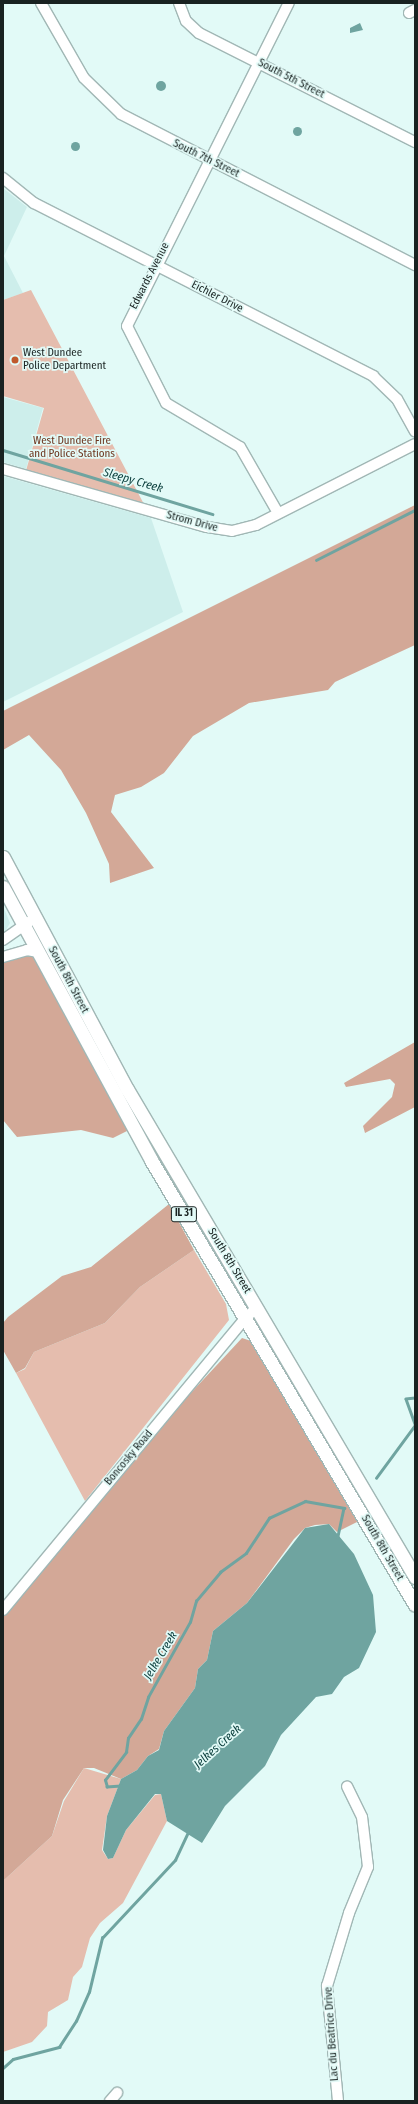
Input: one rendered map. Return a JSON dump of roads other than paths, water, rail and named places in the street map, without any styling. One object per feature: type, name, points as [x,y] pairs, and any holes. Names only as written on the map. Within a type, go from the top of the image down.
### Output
[{"type":"main road","name":"South 8th Street","points":[[3,857],[131,1095],[415,1577]]},
{"type":"main road","name":"South 8th Street","points":[[3,887],[37,952],[152,1160],[415,1605]]},
{"type":"street","name":"South 7th Street","points":[[41,3],[67,52],[102,98],[147,130],[415,265]]},
{"type":"street","name":"South 5th Street","points":[[178,3],[186,21],[197,32],[415,142]]},
{"type":"street","name":"Edwards Avenue","points":[[278,513],[240,447],[167,405],[132,338],[127,323],[288,3]]},
{"type":"street","name":"Eichler Drive","points":[[3,178],[34,203],[373,376],[397,399],[415,431]]},
{"type":"street","name":"Strom Drive","points":[[3,469],[221,530],[247,528],[415,444]]},
{"type":"street","points":[[3,940],[23,924],[36,919]]},
{"type":"street","points":[[3,957],[27,950],[37,952]]},
{"type":"street","name":"Boncosky Road","points":[[3,1610],[246,1317],[257,1308]]},
{"type":"street","name":"Lac du Beatrice Drive","points":[[338,2101],[327,1986],[349,1913],[368,1867],[362,1817],[347,1786]]},
{"type":"water","points":[[360,23],[363,30],[350,33],[350,28]]},
{"type":"water","points":[[159,81],[163,81],[166,86],[163,91],[159,91],[156,88],[156,84]]},
{"type":"water","points":[[295,127],[299,127],[301,131],[299,135],[295,135],[293,133],[293,129]]},
{"type":"water","points":[[75,141],[80,146],[75,151],[70,146]]},
{"type":"water","points":[[329,1524],[354,1554],[373,1595],[376,1632],[359,1668],[344,1677],[332,1694],[316,1697],[281,1735],[265,1766],[225,1806],[202,1843],[167,1821],[161,1794],[155,1794],[126,1830],[113,1858],[108,1859],[103,1850],[107,1816],[121,1779],[137,1770],[148,1756],[159,1750],[164,1731],[195,1688],[198,1669],[207,1660],[213,1631],[247,1603],[305,1528]]},
{"type":"waterway","name":"Sleepy Creek","points":[[3,450],[212,514]]},
{"type":"waterway","name":"Sleepy Creek","points":[[316,560],[415,510]]},
{"type":"waterway","name":"Jelkes Creek","points":[[415,1398],[406,1399],[415,1424]]},
{"type":"waterway","name":"Jelkes Creek","points":[[376,1478],[415,1425]]},
{"type":"waterway","name":"Jelke Creek","points":[[121,1786],[107,1787],[105,1780],[126,1752],[128,1738],[141,1719],[148,1697],[190,1622],[196,1601],[220,1572],[246,1553],[269,1518],[305,1501],[344,1508],[338,1537]]},
{"type":"waterway","name":"Jelkes Creek","points":[[3,2068],[13,2059],[59,2047],[76,2021],[89,1992],[102,1938],[175,1860],[188,1832]]},
{"type":"place","name":"West Dundee Police Department","points":[[15,360]]},
{"type":"park label","name":"West Dundee Fire and Police Stations","points":[[72,448]]}]
